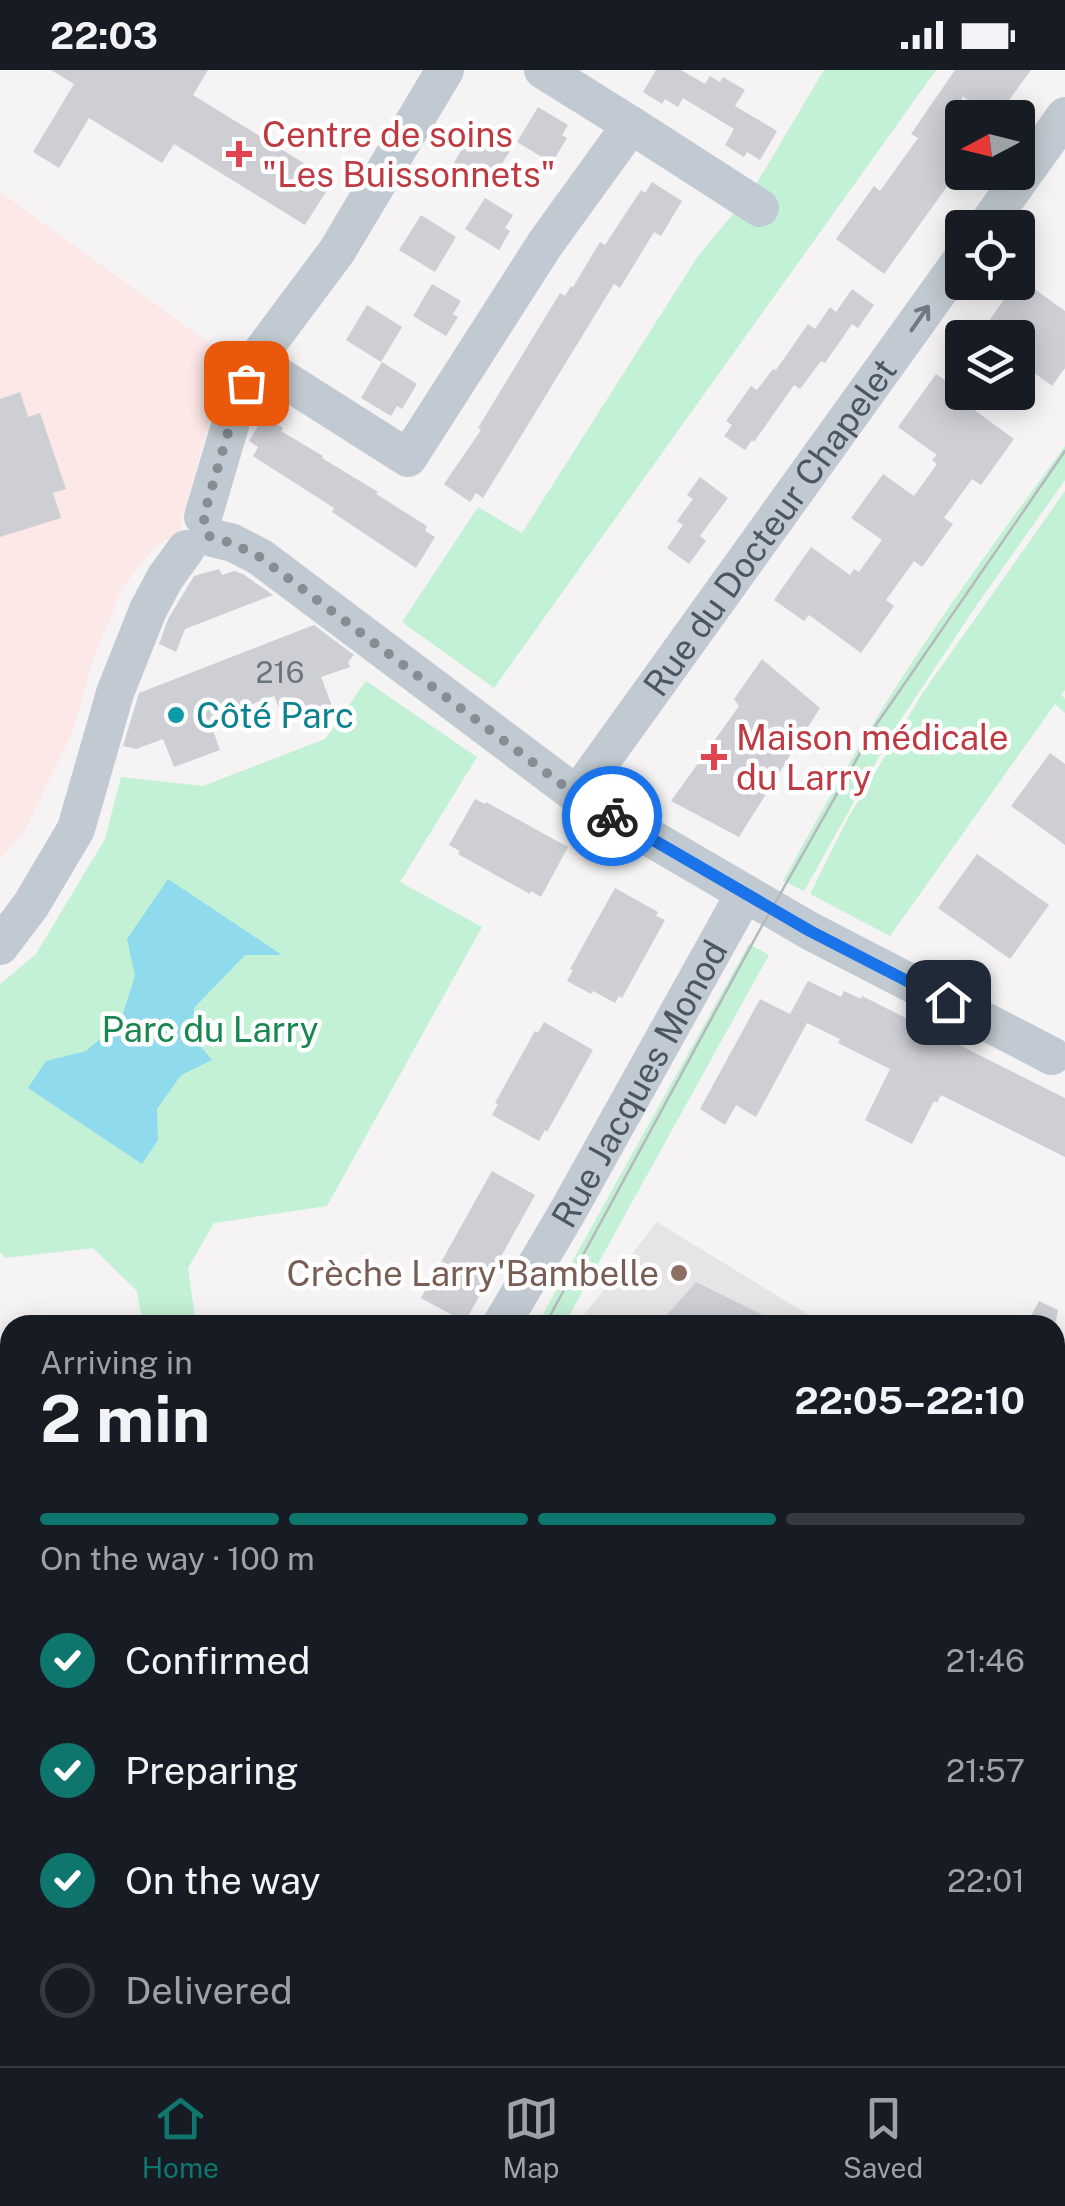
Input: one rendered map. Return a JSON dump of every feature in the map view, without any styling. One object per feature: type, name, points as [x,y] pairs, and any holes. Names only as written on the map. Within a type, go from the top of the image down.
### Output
[{"type":"street","points":[[0,946],[31,905],[76,830],[115,693],[164,578],[199,534],[236,405],[256,361],[337,251],[445,70]]},
{"type":"street","points":[[542,70],[760,208]]},
{"type":"street","points":[[998,210],[1065,116]]},
{"type":"street","points":[[256,361],[408,458],[544,244],[631,125]]},
{"type":"street","name":"Rue du Docteur Chapelet","points":[[576,795],[945,283]]},
{"type":"street","points":[[199,534],[260,557],[576,795],[810,931],[1061,1051]]},
{"type":"street","name":"Rue Jacques Monod","points":[[506,1315],[745,893]]},
{"type":"shaded area","points":[[0,192],[227,356],[179,531],[153,549],[123,587],[94,656],[73,731],[23,833],[0,858]]},
{"type":"shaded area","name":"Crèche Larry'Bambelle","points":[[657,1222],[809,1315],[584,1315]]},
{"type":"green space","points":[[824,70],[936,70],[494,688],[402,622],[478,507],[522,533],[698,256],[752,191]]},
{"type":"green space","points":[[1065,446],[1065,480],[896,727],[804,891],[783,881],[904,675]]},
{"type":"green space","points":[[1065,491],[1065,690],[1061,695],[1065,699],[1065,713],[1055,704],[890,936],[810,894],[848,818],[922,694]]},
{"type":"green space","name":"Parc du Larry","points":[[366,681],[477,757],[400,882],[482,927],[327,1206],[214,1223],[188,1268],[195,1315],[141,1315],[137,1291],[93,1248],[5,1258],[0,1252],[0,984],[36,954],[105,839],[121,777],[203,786],[325,739]]},
{"type":"green space","points":[[749,944],[769,955],[570,1315],[543,1315]]},
{"type":"water","points":[[168,879],[282,955],[245,955],[194,1008],[194,1039],[212,1060],[181,1075],[157,1109],[158,1140],[142,1164],[28,1088],[46,1061],[86,1051],[120,1022],[135,976],[127,939]]},
{"type":"building","name":"Centre de soins \"Les Buissonnets\"","points":[[51,70],[208,70],[193,95],[333,181],[305,225],[174,144],[162,163],[89,118],[59,168],[33,152],[74,84]]},
{"type":"building","points":[[656,70],[681,70],[705,84],[710,76],[720,82],[723,77],[745,90],[735,106],[777,131],[760,160],[747,152],[744,157],[725,145],[734,129],[683,98],[678,107],[665,99],[662,104],[643,92]]},
{"type":"building","points":[[955,70],[1031,70],[1009,100],[968,100],[962,96],[962,100],[945,100],[945,190],[884,274],[836,239],[874,186],[880,191],[918,138],[911,134]]},
{"type":"building","points":[[538,107],[568,125],[562,135],[567,138],[552,163],[517,142]]},
{"type":"building","points":[[474,129],[510,151],[488,186],[453,164]]},
{"type":"building","points":[[652,182],[682,201],[661,236],[654,232],[620,288],[614,284],[483,498],[476,493],[470,502],[444,484],[481,430],[478,428],[560,293],[565,296],[573,287],[600,242],[605,245],[641,190],[645,193]]},
{"type":"building","points":[[485,198],[513,215],[505,228],[510,231],[499,250],[465,229]]},
{"type":"building","points":[[421,215],[456,237],[435,272],[399,250]]},
{"type":"building","points":[[432,284],[461,301],[453,314],[458,317],[446,336],[413,316]]},
{"type":"building","points":[[852,289],[874,305],[858,328],[852,324],[825,363],[821,361],[800,389],[794,385],[745,450],[724,436],[732,425],[726,421],[751,386],[757,390],[808,324],[815,329],[830,307],[836,312]]},
{"type":"building","points":[[1035,289],[1065,311],[1065,368],[1052,386],[1035,374],[1035,320],[990,320],[1004,300],[1035,300]]},
{"type":"building","points":[[367,305],[402,327],[381,362],[346,340]]},
{"type":"building","points":[[382,362],[417,384],[402,409],[397,406],[391,416],[361,398]]},
{"type":"building","points":[[936,374],[945,380],[945,410],[974,410],[1014,439],[981,485],[972,479],[944,518],[953,524],[922,567],[914,561],[886,600],[894,606],[861,653],[809,615],[804,621],[774,600],[811,547],[850,575],[854,569],[859,572],[882,540],[851,518],[883,474],[914,496],[937,464],[932,460],[937,455],[898,427]]},
{"type":"building","points":[[20,392],[28,417],[40,413],[66,489],[53,493],[61,518],[0,537],[0,399]]},
{"type":"building","points":[[264,416],[427,526],[425,531],[435,537],[416,568],[332,512],[334,508],[253,456],[258,447],[249,441]]},
{"type":"building","points":[[700,477],[728,498],[700,536],[706,541],[689,564],[667,548],[683,525],[677,521],[693,499],[687,495]]},
{"type":"building","points":[[219,569],[222,575],[234,571],[243,574],[273,595],[185,629],[176,652],[159,644],[168,619],[194,576]]},
{"type":"building","points":[[314,625],[354,655],[348,662],[350,667],[321,677],[332,706],[286,724],[274,696],[239,709],[210,722],[220,750],[174,767],[163,739],[136,749],[123,746],[139,693]]},
{"type":"building","points":[[762,659],[820,708],[739,837],[671,801],[739,706],[734,699]]},
{"type":"building","points":[[1050,753],[1065,764],[1065,845],[1011,806]]},
{"type":"building","points":[[475,799],[568,847],[541,897],[458,854],[460,851],[449,845]]},
{"type":"building","points":[[977,854],[1049,905],[1010,959],[938,908]]},
{"type":"building","points":[[615,888],[665,920],[622,998],[619,996],[615,1003],[567,981]]},
{"type":"building","points":[[808,981],[841,997],[844,991],[861,999],[862,996],[1065,1098],[1065,1157],[941,1095],[912,1144],[865,1120],[890,1069],[807,1023],[756,1117],[736,1105],[725,1125],[700,1109],[760,999],[790,1014]]},
{"type":"building","points":[[544,1022],[593,1050],[539,1141],[492,1115],[535,1031],[538,1033]]},
{"type":"building","points":[[492,1171],[535,1195],[469,1315],[452,1315],[421,1298]]},
{"type":"building","points":[[696,1282],[763,1315],[667,1315]]},
{"type":"building","points":[[1039,1301],[1058,1310],[1057,1315],[1031,1315]]},
{"type":"tram line","points":[[550,1315],[876,725],[1065,451]]},
{"type":"way so far","points":[[246,383],[203,518],[209,536],[260,557],[576,795],[612,816]]},
{"type":"place","name":"Centre de soins \"Les Buissonnets\"","points":[[239,154]]},
{"type":"place","name":"Côté Parc","points":[[176,715]]},
{"type":"place","name":"Maison médicale du Larry","points":[[714,757]]},
{"type":"place","name":"Crèche Larry'Bambelle","points":[[679,1273]]},
{"type":"route","points":[[612,816],[810,931],[948,1002]]}]
